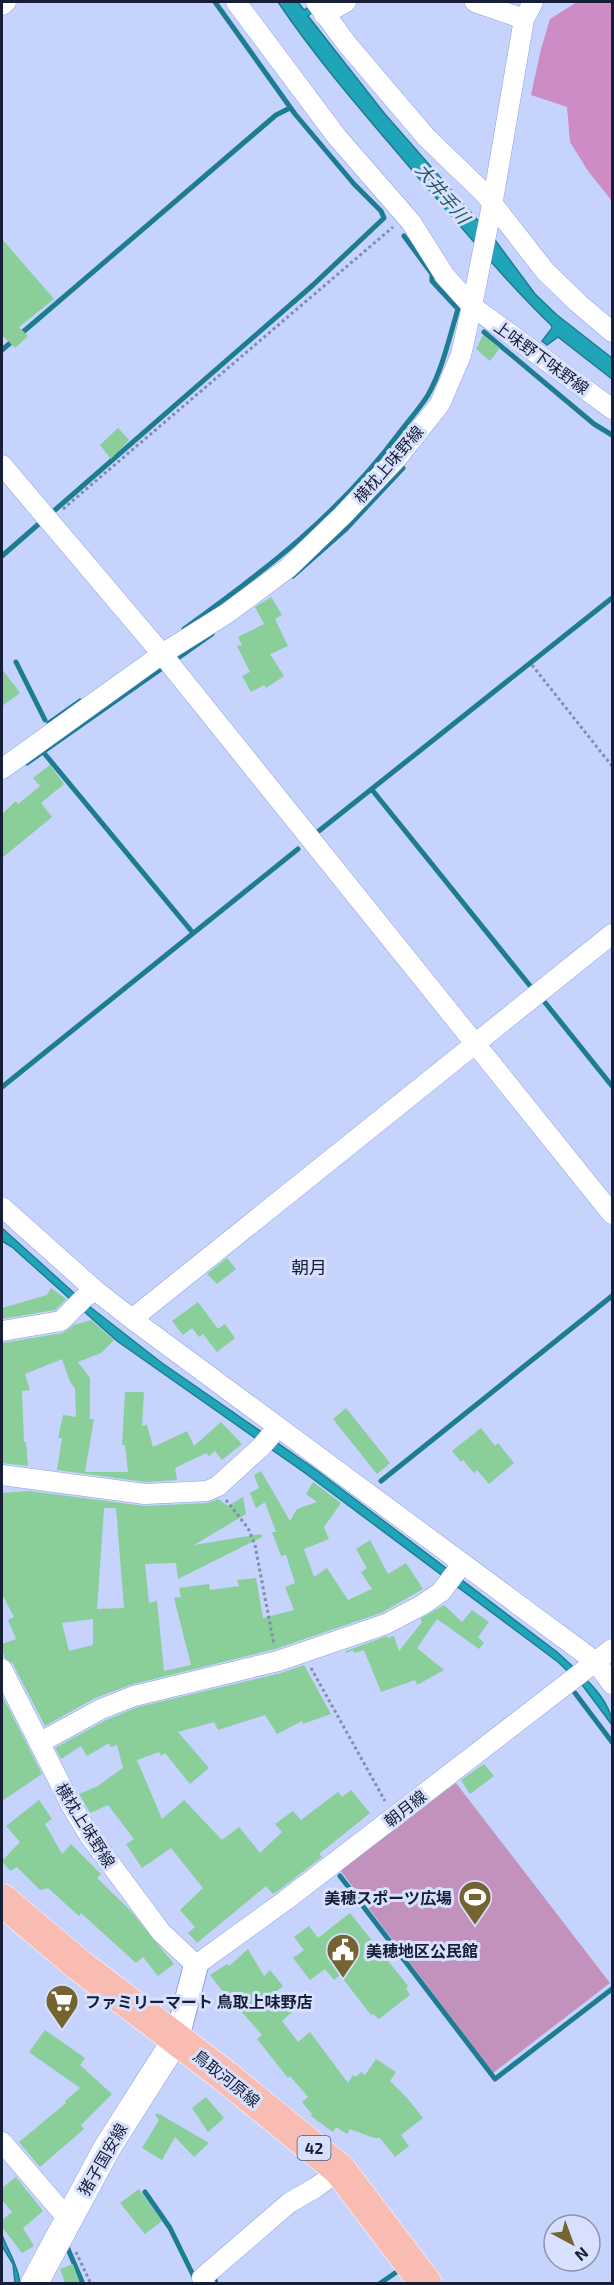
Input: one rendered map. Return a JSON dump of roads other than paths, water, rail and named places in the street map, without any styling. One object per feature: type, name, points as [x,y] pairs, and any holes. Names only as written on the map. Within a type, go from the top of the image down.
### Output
[{"type":"main road","name":"鳥取河原線","points":[[2,1900],[115,1994],[177,2038],[340,2170],[426,2283]]},
{"type":"main road","name":"猪子国安線","points":[[34,2283],[107,2148],[177,2038]]},
{"type":"street","points":[[2,6],[6,2]]},
{"type":"street","name":"上味野下味野線","points":[[236,2],[337,137],[406,216],[445,276],[472,306],[612,409]]},
{"type":"street","points":[[346,2],[320,8],[426,137],[470,179],[545,271],[611,329]]},
{"type":"street","points":[[475,2],[528,10]]},
{"type":"street","name":"横枕上味野線","points":[[2,769],[162,654],[226,614],[288,568],[397,458],[440,404],[461,355],[472,306],[528,10]]},
{"type":"street","points":[[2,465],[162,654],[612,1214]]},
{"type":"street","points":[[132,1319],[612,934]]},
{"type":"street","points":[[2,1207],[95,1290],[132,1319],[596,1662],[612,1684]]},
{"type":"street","points":[[2,1331],[61,1322],[95,1290]]},
{"type":"street","points":[[2,1475],[145,1494],[214,1489],[261,1447],[278,1427]]},
{"type":"street","points":[[39,1743],[101,1708],[134,1696],[278,1661],[386,1624],[441,1592],[462,1564]]},
{"type":"street","name":"朝月線","points":[[196,1965],[286,1900],[612,1649]]},
{"type":"street","name":"横枕上味野線","points":[[2,1669],[71,1805],[115,1872],[161,1932],[196,1965]]},
{"type":"street","points":[[177,2038],[196,1965]]},
{"type":"street","points":[[2,2142],[65,2224]]},
{"type":"street","points":[[205,2283],[202,2278],[289,2204],[340,2170]]},
{"type":"water","name":"大井手川","points":[[278,2],[298,2],[304,10],[313,5],[316,9],[308,16],[384,113],[495,240],[535,294],[557,315],[612,358],[612,379],[558,337],[547,345],[542,341],[552,328],[551,325],[499,271],[417,176],[327,69]]},
{"type":"water","points":[[2,1228],[85,1303],[162,1363],[315,1469],[557,1652],[600,1695],[610,1715],[612,1725],[583,1686],[558,1662],[305,1473],[117,1341],[12,1247],[2,1241]]},
{"type":"water","points":[[2,2235],[15,2264],[20,2283],[15,2283],[13,2264],[2,2246]]},
{"type":"waterway","points":[[55,510],[313,285],[384,218],[381,211],[354,184],[295,114],[215,2]]},
{"type":"waterway","points":[[2,350],[276,115],[288,109]]},
{"type":"waterway","points":[[184,629],[244,585],[326,515],[377,462],[428,395],[442,364],[458,309],[432,281],[432,274],[404,236]]},
{"type":"waterway","points":[[484,332],[594,424],[612,435]]},
{"type":"waterway","points":[[293,576],[345,530],[403,468]]},
{"type":"waterway","points":[[2,556],[41,522]]},
{"type":"waterway","points":[[315,834],[612,598]]},
{"type":"waterway","points":[[178,658],[212,634]]},
{"type":"waterway","points":[[16,662],[45,720]]},
{"type":"waterway","points":[[27,763],[161,669]]},
{"type":"waterway","points":[[49,723],[80,701]]},
{"type":"waterway","points":[[44,753],[193,933]]},
{"type":"waterway","points":[[373,791],[531,987]]},
{"type":"waterway","points":[[2,1087],[298,849]]},
{"type":"waterway","points":[[543,1000],[612,1086]]},
{"type":"waterway","points":[[381,1481],[612,1296]]},
{"type":"waterway","points":[[575,1693],[612,1742]]},
{"type":"waterway","points":[[340,1876],[495,2079],[612,1989]]},
{"type":"waterway","points":[[145,2192],[170,2228],[196,2281]]},
{"type":"waterway","points":[[68,2249],[83,2284]]},
{"type":"waterway","points":[[379,2284],[398,2271]]},
{"type":"waterway","points":[[214,2274],[216,2284]]},
{"type":"place","name":"美穂スポーツ広場","points":[[475,1926]]},
{"type":"place","name":"美穂地区公民館","points":[[343,1979]]},
{"type":"place","name":"ファミリーマート 鳥取上味野店","points":[[62,2030]]},
{"type":"district","name":"朝月","points":[[309,1267]]}]
